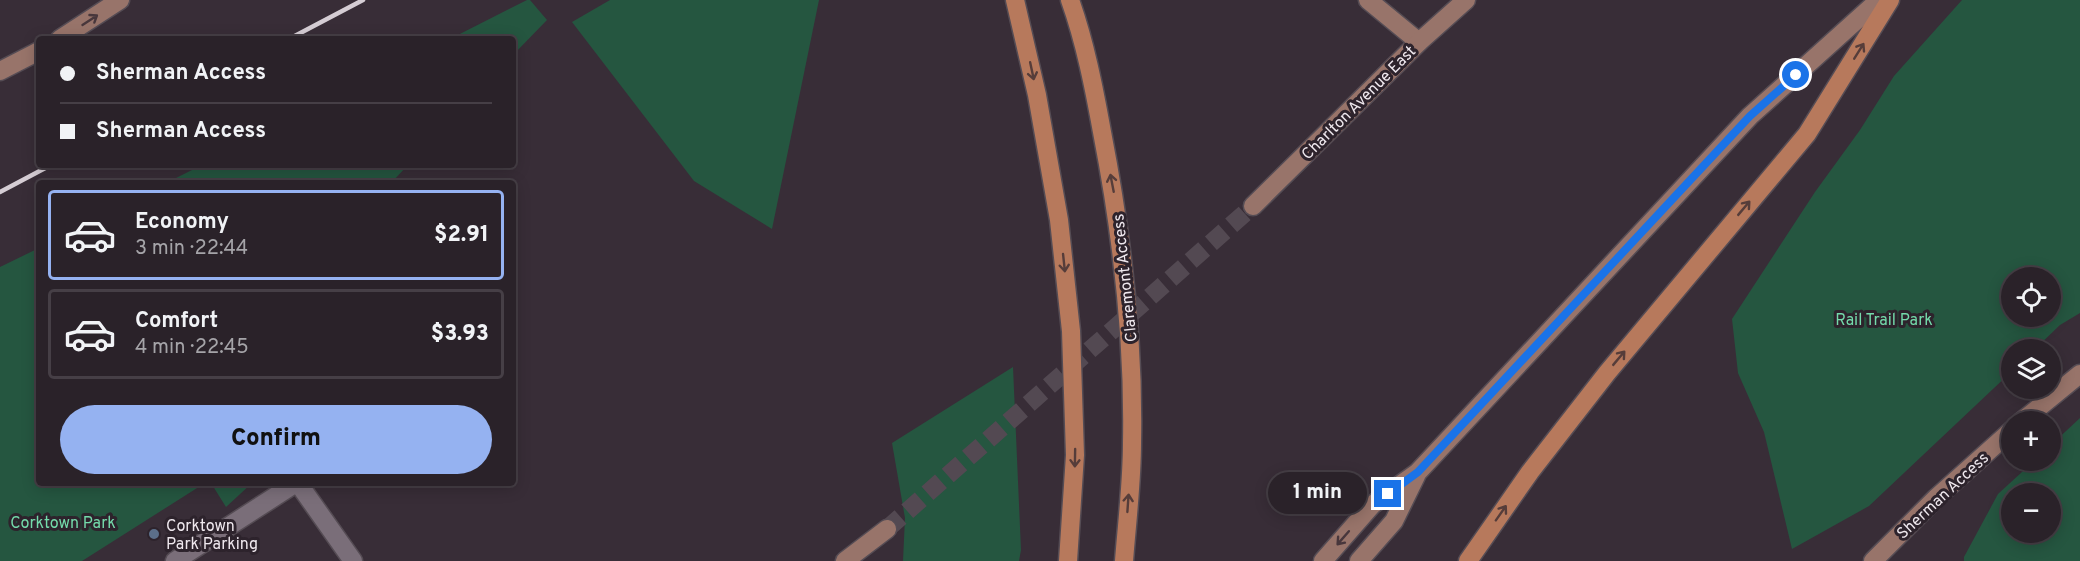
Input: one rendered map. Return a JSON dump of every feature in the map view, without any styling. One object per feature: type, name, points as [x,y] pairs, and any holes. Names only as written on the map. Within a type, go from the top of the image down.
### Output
[{"type":"main road","points":[[65,36],[120,0]]},
{"type":"main road","name":"Claremont Access","points":[[1070,0],[1096,99],[1117,206],[1124,271],[1132,364],[1132,446],[1124,561]]},
{"type":"main road","points":[[1368,0],[1419,42]]},
{"type":"main road","name":"Charlton Avenue East","points":[[1253,206],[1419,42],[1466,0]]},
{"type":"main road","points":[[1323,561],[1372,505],[1418,472],[1750,116],[1879,0]]},
{"type":"main road","points":[[1468,561],[1530,472],[1607,373],[1807,134],[1890,0]]},
{"type":"main road","points":[[1017,7],[1037,95],[1059,220],[1071,331],[1075,455],[1068,561]]},
{"type":"main road","points":[[1,69],[36,52]]},
{"type":"main road","points":[[2035,411],[2080,374]]},
{"type":"main road","name":"Sherman Access","points":[[1873,561],[1936,498],[2001,440]]},
{"type":"main road","points":[[1359,561],[1394,521],[1418,472]]},
{"type":"main road","points":[[845,561],[888,529]]},
{"type":"street","points":[[175,561],[292,486]]},
{"type":"street","points":[[299,486],[353,561]]},
{"type":"green space","points":[[527,0],[530,0],[547,20],[516,52],[516,36],[456,36]]},
{"type":"green space","points":[[610,0],[819,0],[772,229],[694,181],[572,22]]},
{"type":"green space","name":"Rail Trail Park","points":[[1962,0],[2080,0],[2080,313],[2061,324],[2061,267],[2001,267],[2001,327],[2058,327],[2045,339],[2001,339],[2001,381],[1869,506],[1792,549],[1764,432],[1738,373],[1732,319],[1815,192],[1860,130],[1894,76]]},
{"type":"green space","points":[[196,168],[405,168],[394,180],[172,180]]},
{"type":"green space","name":"Corktown Park","points":[[36,249],[36,486],[200,486],[82,561],[0,561],[0,267]]},
{"type":"green space","points":[[1013,367],[1021,550],[1019,561],[903,561],[905,518],[892,443]]},
{"type":"green space","points":[[2080,418],[2080,561],[1964,561],[1964,557],[2001,491],[2001,543],[2061,543],[2061,483],[2010,483],[2023,471],[2061,471],[2061,436]]},
{"type":"green space","points":[[213,486],[249,486],[226,507]]},
{"type":"tunnel","points":[[887,529],[1253,206]]},
{"type":"railway","points":[[295,36],[363,0]]},
{"type":"railway","points":[[0,192],[45,168]]},
{"type":"place","name":"Corktown Park Parking","points":[[154,534]]},
{"type":"route","points":[[1388,494],[1418,472],[1750,116],[1796,75]]}]
